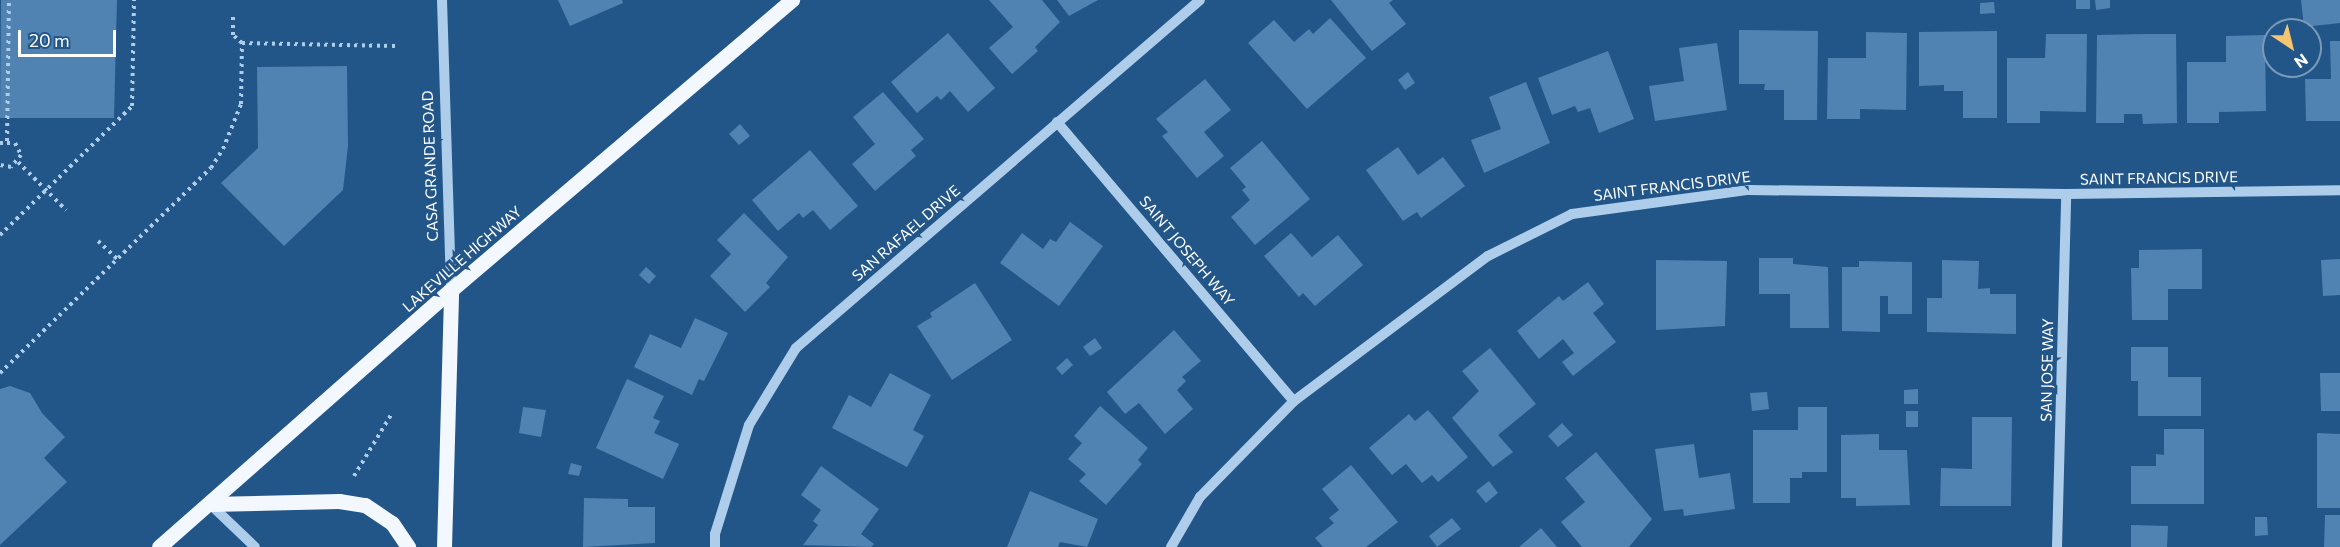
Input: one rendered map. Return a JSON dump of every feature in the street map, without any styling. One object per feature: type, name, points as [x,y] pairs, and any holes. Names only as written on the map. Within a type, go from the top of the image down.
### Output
[{"type":"main road","name":"LAKEVILLE HIGHWAY","points":[[159,547],[451,290],[792,0]]},
{"type":"main road","name":"CASA GRANDE ROAD","points":[[444,547],[451,290]]},
{"type":"main road","points":[[210,504],[339,501],[365,505],[392,523],[408,547]]},
{"type":"street","name":"CASA GRANDE ROAD","points":[[442,0],[451,290]]},
{"type":"street","name":"SAN RAFAEL DRIVE","points":[[715,547],[715,534],[749,425],[796,348],[1200,0]]},
{"type":"street","name":"SAINT JOSEPH WAY","points":[[1057,122],[1294,401]]},
{"type":"street","name":"SAINT FRANCIS DRIVE","points":[[1171,547],[1200,497],[1294,401],[1488,256],[1572,214],[1748,190],[2066,194],[2340,190]]},
{"type":"street","name":"SAN JOSE WAY","points":[[2057,547],[2066,194]]},
{"type":"street","points":[[210,504],[255,547]]},
{"type":"path","points":[[7,141],[9,0]]},
{"type":"path","points":[[0,235],[132,106],[134,0]]},
{"type":"path","points":[[233,13],[233,35],[242,43],[395,46]]},
{"type":"path","points":[[0,373],[211,168],[223,149],[240,104],[242,43]]},
{"type":"path","points":[[0,144],[7,141],[19,146],[18,162],[66,210]]},
{"type":"path","points":[[0,165],[11,167],[18,162]]},
{"type":"path","points":[[98,242],[117,259]]},
{"type":"path","points":[[354,476],[391,415]]},
{"type":"building","points":[[1,0],[117,0],[114,118],[0,118]]},
{"type":"building","points":[[558,0],[622,0],[623,3],[570,26]]},
{"type":"building","points":[[989,0],[1042,0],[1060,22],[1035,47],[1038,51],[1012,74],[989,48],[1013,27]]},
{"type":"building","points":[[1057,0],[1098,0],[1069,16]]},
{"type":"building","points":[[1331,0],[1393,0],[1389,3],[1406,24],[1372,51]]},
{"type":"building","points":[[2076,0],[2090,0],[2090,9],[2076,9]]},
{"type":"building","points":[[2095,0],[2110,0],[2110,8],[2096,10]]},
{"type":"building","points":[[2301,0],[2340,0],[2340,23],[2322,25],[2322,18],[2303,18]]},
{"type":"building","points":[[1994,2],[1995,13],[1980,14],[1980,3]]},
{"type":"building","points":[[1330,18],[1366,58],[1307,109],[1248,43],[1274,20],[1294,42],[1309,29],[1313,34]]},
{"type":"building","points":[[1739,30],[1818,31],[1817,120],[1784,120],[1784,90],[1764,90],[1765,84],[1739,84]]},
{"type":"building","points":[[1997,31],[1997,118],[1963,118],[1963,91],[1944,91],[1944,85],[1919,86],[1919,32]]},
{"type":"building","points":[[1866,32],[1907,33],[1906,110],[1860,109],[1860,119],[1827,119],[1828,58],[1866,58]]},
{"type":"building","points":[[948,33],[995,88],[968,112],[950,91],[941,100],[937,96],[917,113],[891,82]]},
{"type":"building","points":[[2046,34],[2087,34],[2086,112],[2040,111],[2040,123],[2007,123],[2007,58],[2045,58]]},
{"type":"building","points":[[2176,34],[2177,123],[2143,124],[2142,114],[2124,114],[2124,123],[2096,123],[2097,35]]},
{"type":"building","points":[[2262,35],[2262,78],[2266,78],[2266,111],[2219,112],[2219,123],[2187,123],[2187,62],[2226,62],[2226,36]]},
{"type":"building","points":[[2330,41],[2340,41],[2340,121],[2306,121],[2305,79],[2331,79]]},
{"type":"building","points":[[1717,43],[1727,110],[1655,121],[1649,86],[1684,81],[1679,48]]},
{"type":"building","points":[[1608,51],[1634,119],[1599,133],[1590,108],[1578,112],[1575,106],[1552,115],[1538,78]]},
{"type":"building","points":[[347,66],[348,146],[343,190],[284,246],[221,183],[258,148],[257,67]]},
{"type":"building","points":[[1408,72],[1415,83],[1405,90],[1398,80]]},
{"type":"building","points":[[1205,79],[1231,110],[1204,132],[1224,156],[1197,178],[1162,136],[1168,132],[1156,119]]},
{"type":"building","points":[[1526,82],[1550,143],[1484,173],[1471,140],[1501,129],[1489,97]]},
{"type":"building","points":[[883,92],[924,139],[911,150],[916,156],[875,191],[852,164],[875,144],[853,117]]},
{"type":"building","points":[[740,124],[750,136],[739,145],[729,134]]},
{"type":"building","points":[[1262,141],[1310,199],[1255,245],[1231,217],[1250,200],[1242,190],[1246,187],[1230,168]]},
{"type":"building","points":[[1398,147],[1418,175],[1443,157],[1465,186],[1421,218],[1417,212],[1403,221],[1366,170]]},
{"type":"building","points":[[810,150],[858,206],[830,230],[813,210],[803,218],[799,213],[778,231],[752,200]]},
{"type":"building","points":[[744,213],[788,257],[766,283],[770,287],[745,312],[710,276],[731,254],[717,240]]},
{"type":"building","points":[[1070,222],[1103,246],[1059,306],[1000,263],[1022,233],[1043,249],[1050,239],[1056,242]]},
{"type":"building","points":[[1291,233],[1312,257],[1338,235],[1363,265],[1315,306],[1303,293],[1299,297],[1264,256]]},
{"type":"building","points":[[2202,249],[2202,289],[2168,289],[2168,320],[2132,320],[2131,268],[2139,268],[2139,250]]},
{"type":"building","points":[[1759,258],[1793,258],[1793,264],[1828,267],[1829,328],[1790,328],[1790,294],[1759,294]]},
{"type":"building","points":[[2340,259],[2340,295],[2323,296],[2321,260]]},
{"type":"building","points":[[1656,260],[1727,261],[1725,326],[1656,330]]},
{"type":"building","points":[[1942,260],[1979,261],[1978,289],[1990,288],[1990,294],[2016,294],[2016,334],[1927,332],[1927,298],[1942,298]]},
{"type":"building","points":[[1859,261],[1912,262],[1912,314],[1888,314],[1888,296],[1880,296],[1880,332],[1842,331],[1842,267],[1859,267]]},
{"type":"building","points":[[646,267],[656,276],[649,284],[639,275]]},
{"type":"building","points":[[1588,282],[1604,304],[1593,313],[1616,342],[1573,376],[1562,362],[1574,353],[1563,339],[1539,359],[1517,331],[1559,296],[1563,301]]},
{"type":"building","points":[[975,283],[1012,340],[952,380],[917,326],[932,317],[930,313]]},
{"type":"building","points":[[695,318],[728,333],[704,381],[699,379],[692,395],[634,367],[650,334],[681,348]]},
{"type":"building","points":[[1174,330],[1201,361],[1182,377],[1186,381],[1177,390],[1193,409],[1165,434],[1139,403],[1125,414],[1107,392]]},
{"type":"building","points":[[1095,338],[1102,348],[1090,356],[1083,347]]},
{"type":"building","points":[[2131,347],[2168,347],[2168,377],[2201,377],[2201,416],[2138,416],[2138,381],[2131,381]]},
{"type":"building","points":[[1490,348],[1536,404],[1498,435],[1513,452],[1493,467],[1452,418],[1479,391],[1462,371]]},
{"type":"building","points":[[1067,358],[1073,365],[1062,375],[1056,368]]},
{"type":"building","points":[[890,373],[931,395],[913,430],[924,436],[907,467],[832,428],[849,395],[871,407]]},
{"type":"building","points":[[2320,373],[2340,373],[2340,411],[2321,411]]},
{"type":"building","points":[[627,379],[664,396],[653,418],[660,421],[654,433],[679,444],[663,479],[596,448]]},
{"type":"building","points":[[10,386],[30,393],[42,413],[65,437],[44,458],[67,482],[0,545],[0,389]]},
{"type":"building","points":[[1918,389],[1918,404],[1904,404],[1904,390]]},
{"type":"building","points":[[1767,392],[1769,409],[1752,411],[1750,393]]},
{"type":"building","points":[[1100,406],[1148,448],[1138,460],[1142,464],[1106,505],[1079,481],[1086,474],[1068,459],[1082,443],[1074,436]]},
{"type":"building","points":[[523,407],[546,410],[541,437],[519,433]]},
{"type":"building","points":[[1798,407],[1827,407],[1827,472],[1802,472],[1802,478],[1790,478],[1790,503],[1753,503],[1753,430],[1798,430]]},
{"type":"building","points":[[1428,410],[1468,457],[1438,482],[1432,475],[1422,483],[1406,464],[1392,475],[1369,448],[1409,414],[1415,421]]},
{"type":"building","points":[[1906,411],[1918,411],[1918,427],[1906,427]]},
{"type":"building","points":[[1972,417],[2012,417],[2011,506],[1940,506],[1941,468],[1972,469]]},
{"type":"building","points":[[1562,423],[1573,435],[1558,447],[1548,436]]},
{"type":"building","points":[[2164,429],[2204,429],[2204,504],[2131,504],[2131,466],[2156,466],[2156,454],[2164,455]]},
{"type":"building","points":[[2317,433],[2340,434],[2340,508],[2317,508]]},
{"type":"building","points":[[1879,434],[1879,450],[1907,450],[1910,505],[1856,506],[1856,498],[1841,498],[1841,435]]},
{"type":"building","points":[[1694,444],[1699,478],[1730,473],[1735,509],[1684,516],[1683,509],[1664,511],[1655,449]]},
{"type":"building","points":[[1596,452],[1652,519],[1629,547],[1582,547],[1561,522],[1585,502],[1565,478]]},
{"type":"building","points":[[571,463],[582,466],[579,476],[568,474]]},
{"type":"building","points":[[1351,465],[1398,522],[1366,547],[1323,547],[1315,538],[1334,523],[1329,518],[1339,510],[1322,489]]},
{"type":"building","points":[[821,466],[879,509],[861,534],[874,544],[871,547],[803,545],[818,525],[813,521],[821,510],[801,495]]},
{"type":"building","points":[[1489,481],[1498,493],[1486,503],[1476,491]]},
{"type":"building","points":[[1030,491],[1098,519],[1087,547],[1060,542],[1058,547],[1007,547]]},
{"type":"building","points":[[584,498],[628,499],[628,507],[655,507],[655,543],[583,547]]},
{"type":"building","points":[[2325,515],[2340,515],[2340,547],[2324,547]]},
{"type":"building","points":[[2255,517],[2267,517],[2268,535],[2255,536]]},
{"type":"building","points":[[1452,518],[1461,529],[1437,547],[1429,536]]},
{"type":"building","points":[[2131,525],[2168,526],[2167,547],[2131,547]]},
{"type":"building","points":[[1541,528],[1557,547],[1519,547]]}]
